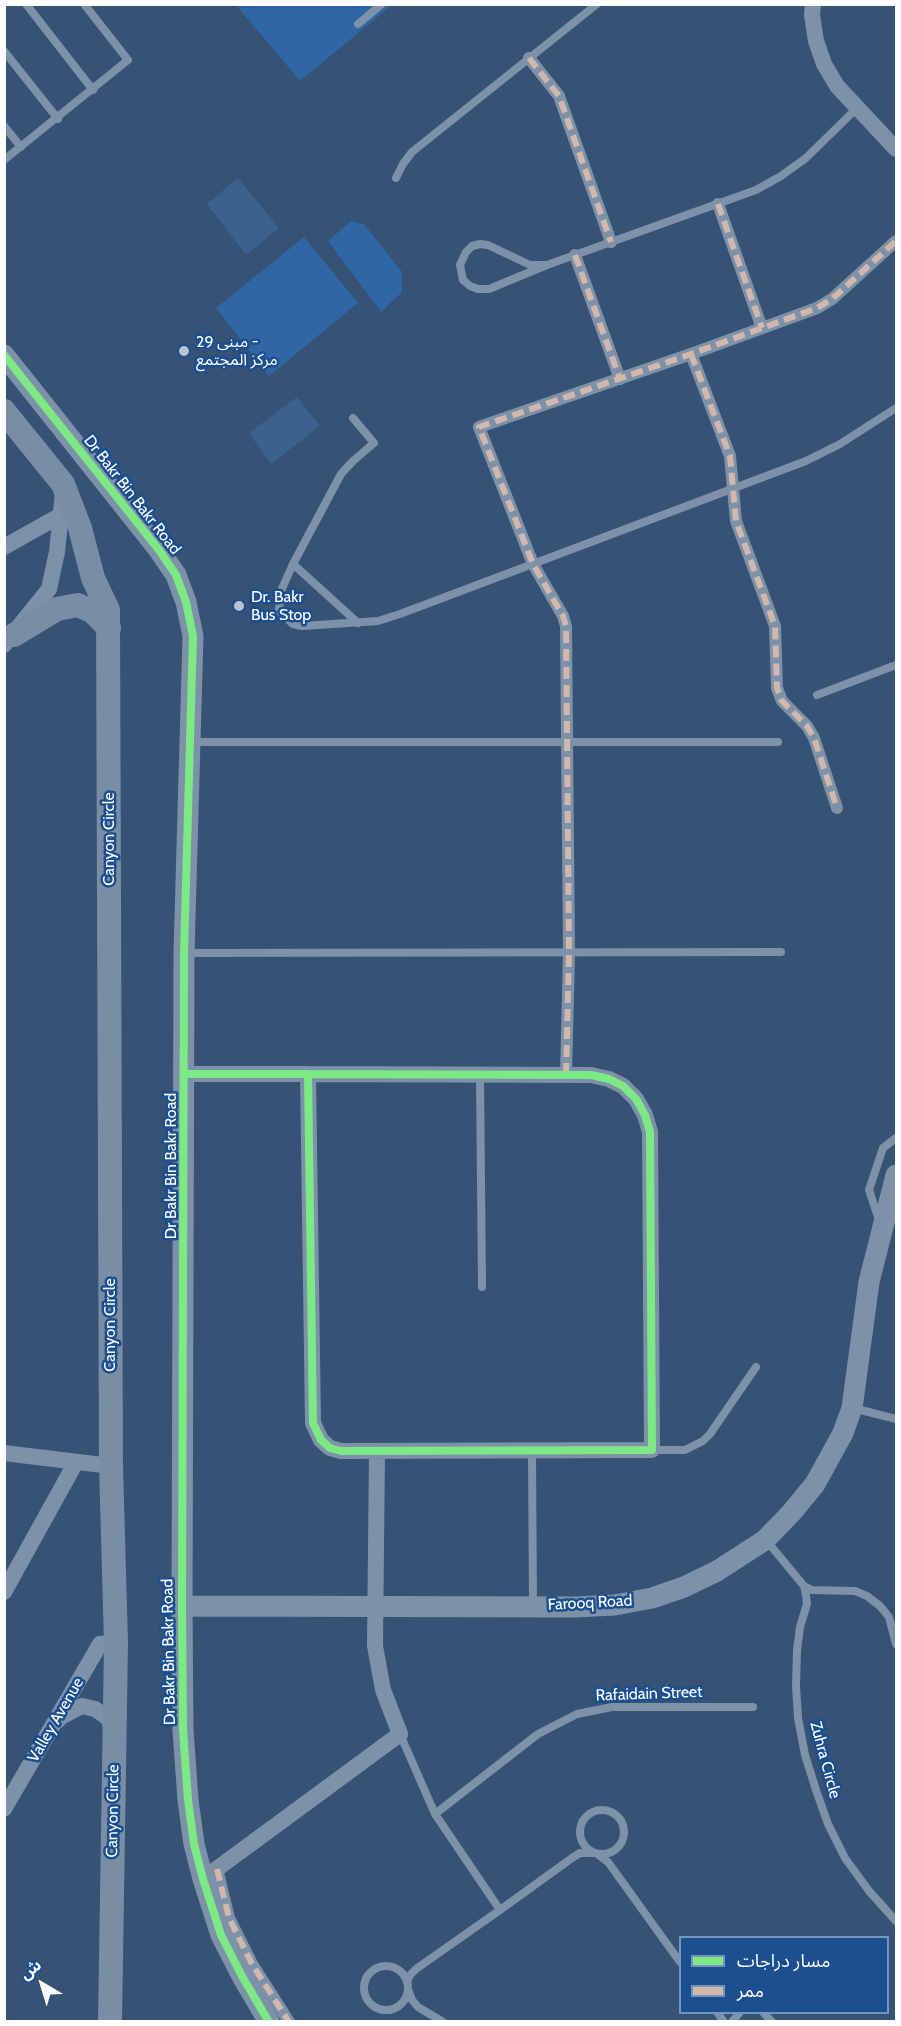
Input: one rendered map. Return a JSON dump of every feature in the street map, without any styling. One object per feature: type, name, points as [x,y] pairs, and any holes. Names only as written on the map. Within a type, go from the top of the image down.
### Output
[{"type":"main road","name":"Canyon Circle","points":[[6,417],[63,484],[80,528],[96,584],[108,610],[111,1466],[116,1643],[110,2022]]},
{"type":"main road","points":[[9,640],[96,584]]},
{"type":"main road","points":[[57,609],[78,605],[93,612],[109,628]]},
{"type":"street","points":[[813,4],[812,15],[816,41],[824,64],[837,86],[897,149]]},
{"type":"street","points":[[530,58],[558,96],[611,242]]},
{"type":"street","points":[[718,204],[762,328]]},
{"type":"street","points":[[566,1075],[568,741],[566,627],[563,616],[533,564],[479,427],[692,354],[817,308],[832,299],[897,242]]},
{"type":"street","points":[[575,255],[620,379]]},
{"type":"street","points":[[692,354],[730,456],[736,521],[775,626],[777,688],[782,701],[807,726],[814,738],[837,808]]},
{"type":"street","name":"Dr Bakr Bin Bakr Road","points":[[4,355],[159,550],[176,575],[186,602],[193,636],[184,953],[183,1730],[194,1844],[210,1874],[222,1935],[243,1978],[269,2022]]},
{"type":"street","points":[[9,640],[49,589],[57,552],[63,484]]},
{"type":"street","points":[[4,547],[61,515]]},
{"type":"street","points":[[185,1074],[308,1074],[591,1075],[609,1079],[623,1086],[636,1099],[645,1115],[650,1132],[652,1450],[341,1451],[330,1448],[321,1440],[313,1423],[308,1074]]},
{"type":"street","name":"Farooq Road","points":[[182,1606],[574,1607],[615,1605],[652,1598],[717,1572],[765,1539],[792,1512],[815,1484],[843,1433],[852,1408],[869,1282],[897,1175]]},
{"type":"street","points":[[289,2022],[252,1964],[210,1874],[400,1734],[383,1690],[375,1646],[377,1451]]},
{"type":"street","points":[[4,1453],[111,1466]]},
{"type":"street","points":[[4,1592],[76,1462]]},
{"type":"street","name":"Valley Avenue","points":[[4,1809],[100,1644],[116,1643]]},
{"type":"street","points":[[47,1734],[61,1717],[82,1706],[95,1709],[108,1718],[114,1737]]},
{"type":"lane","points":[[27,4],[93,90]]},
{"type":"lane","points":[[4,160],[129,60],[84,4]]},
{"type":"lane","points":[[358,24],[382,4]]},
{"type":"lane","points":[[396,178],[412,152],[597,4]]},
{"type":"lane","points":[[4,51],[58,118]]},
{"type":"lane","points":[[547,265],[530,265],[488,245],[480,244],[472,246],[466,252],[460,266],[464,280],[470,286],[489,289],[547,265],[756,190],[806,158],[857,108]]},
{"type":"lane","points":[[4,126],[21,147]]},
{"type":"lane","points":[[353,418],[374,443],[341,474],[292,564],[279,601],[279,609],[287,621],[293,624],[302,626],[378,621],[400,614],[807,461],[840,444],[897,408]]},
{"type":"lane","points":[[292,564],[358,622]]},
{"type":"lane","points":[[817,695],[897,665]]},
{"type":"lane","points":[[189,742],[778,742]]},
{"type":"lane","points":[[184,953],[781,952]]},
{"type":"lane","points":[[480,1075],[482,1287]]},
{"type":"lane","points":[[882,1229],[869,1190],[883,1148],[897,1138]]},
{"type":"lane","points":[[652,1450],[685,1450],[703,1441],[756,1367]]},
{"type":"lane","points":[[852,1408],[897,1419]]},
{"type":"lane","points":[[532,1452],[533,1606]]},
{"type":"lane","points":[[765,1539],[804,1586],[812,1590],[855,1591],[867,1596],[880,1606],[889,1617],[897,1644]]},
{"type":"lane","name":"Zuhra Circle","points":[[804,1586],[807,1605],[798,1638],[796,1686],[798,1718],[805,1755],[828,1824],[845,1858],[869,1891],[897,1921]]},
{"type":"lane","name":"Rafaidain Street","points":[[435,1814],[538,1734],[577,1714],[612,1707],[753,1707]]},
{"type":"lane","points":[[400,1734],[435,1814],[500,1910]]},
{"type":"lane","points":[[443,2022],[418,2007],[412,2000],[407,1986],[399,1971],[386,1966],[368,1975],[364,1990],[369,2004],[383,2010],[397,2007],[403,2002],[407,1986],[410,1975],[416,1968],[580,1853],[596,1853],[607,1853],[614,1851],[623,1840],[624,1826],[616,1814],[603,1810],[590,1814],[581,1826],[582,1841],[586,1847],[596,1853],[608,1862],[679,1959]]},
{"type":"shaded area","points":[[236,5],[392,5],[300,81]]},
{"type":"shaded area","points":[[238,178],[279,228],[246,255],[207,204]]},
{"type":"shaded area","points":[[351,221],[364,224],[402,272],[402,292],[381,312],[328,241]]},
{"type":"shaded area","points":[[304,237],[358,303],[269,376],[216,308]]},
{"type":"shaded area","points":[[297,397],[320,426],[271,464],[249,433]]},
{"type":"marked path","points":[[529,58],[559,96],[611,242]]},
{"type":"marked path","points":[[718,204],[762,328]]},
{"type":"marked path","points":[[566,1075],[569,953],[566,626],[563,616],[533,564],[479,427],[817,308],[832,299],[896,241]]},
{"type":"marked path","points":[[575,255],[620,379]]},
{"type":"marked path","points":[[691,354],[730,456],[736,521],[775,626],[777,688],[782,701],[807,726],[814,738],[837,808]]},
{"type":"marked path","points":[[217,1869],[229,1918],[252,1964],[289,2022]]},
{"type":"cycle path","points":[[4,355],[159,550],[176,575],[186,602],[193,636],[184,953],[183,1730],[188,1800],[194,1844],[203,1879],[221,1935],[269,2022]]},
{"type":"cycle path","points":[[185,1074],[308,1074],[591,1075],[609,1079],[623,1086],[636,1099],[645,1115],[650,1132],[652,1450],[341,1451],[330,1448],[321,1440],[313,1423],[308,1074]]},
{"type":"place","name":"مبنى 29 - مركز المجتمع","points":[[184,351]]},
{"type":"place","name":"Dr. Bakr Bus Stop","points":[[239,606]]}]
